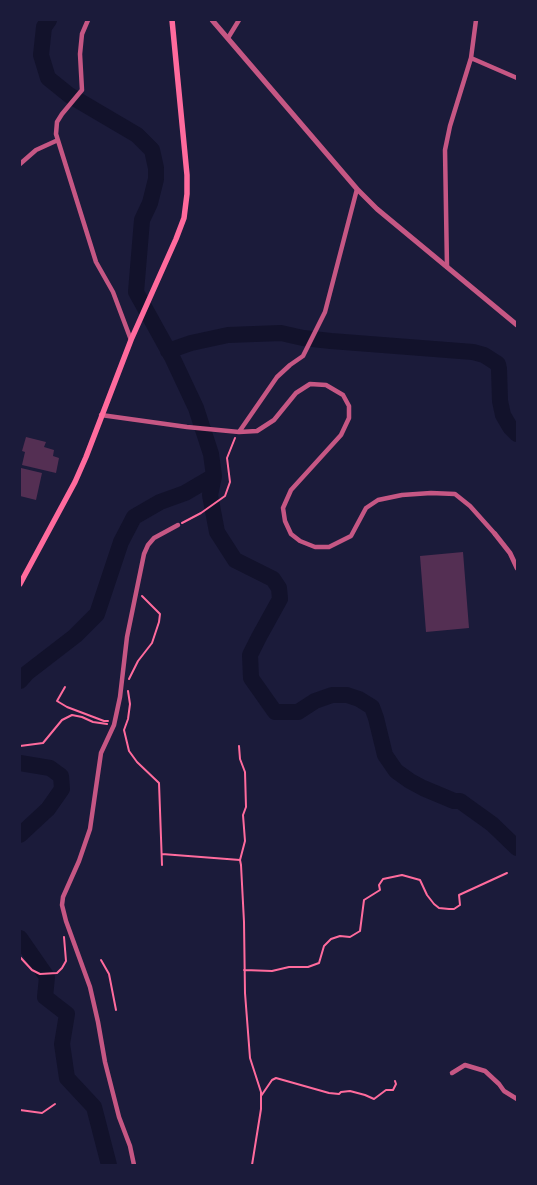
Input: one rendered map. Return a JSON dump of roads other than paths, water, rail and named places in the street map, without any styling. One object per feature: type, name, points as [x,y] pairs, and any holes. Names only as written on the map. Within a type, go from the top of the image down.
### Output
[{"type":"main road","points":[[20,584],[86,457],[131,340],[184,218],[187,194],[186,156],[172,20]]},
{"type":"street","points":[[88,20],[82,34],[82,90],[57,122],[58,140],[96,262],[113,292],[131,340]]},
{"type":"street","points":[[212,20],[377,209],[517,325]]},
{"type":"street","points":[[228,38],[239,20]]},
{"type":"street","points":[[447,267],[445,150],[450,126],[471,58],[476,20]]},
{"type":"street","points":[[471,58],[517,78]]},
{"type":"street","points":[[20,164],[36,150],[58,140]]},
{"type":"street","points":[[239,432],[278,377],[303,356],[324,312],[358,189]]},
{"type":"street","points":[[101,415],[187,427],[239,432],[257,431],[274,420],[296,393],[310,384],[326,386],[343,395],[349,406],[349,418],[341,435],[292,490],[283,508],[285,521],[291,534],[300,541],[315,547],[329,547],[351,536],[366,508],[378,500],[402,495],[455,494],[470,506],[495,534],[510,553],[517,568]]},
{"type":"street","points":[[134,1165],[104,1062],[91,991],[62,905],[63,897],[79,861],[90,829],[101,754],[114,723],[120,696],[127,637],[144,554],[154,538],[178,525]]},
{"type":"street","points":[[452,1073],[465,1065],[485,1071],[504,1091],[517,1100]]},
{"type":"waterway","points":[[49,20],[44,27],[41,55],[48,78],[69,95],[137,135],[152,150],[156,168],[156,179],[150,203],[142,220],[136,292],[173,359],[196,408],[211,454],[214,476],[210,495],[217,532],[235,560],[273,579],[279,588],[280,599],[250,655],[251,678],[275,712],[298,712],[315,701],[332,695],[347,695],[359,699],[372,707],[385,755],[396,771],[423,788],[454,801],[460,801],[492,824],[517,848]]},
{"type":"waterway","points":[[168,351],[191,343],[228,335],[281,333],[331,341],[473,352],[484,355],[498,364],[500,401],[503,415],[517,434]]},
{"type":"waterway","points":[[20,681],[27,673],[75,636],[97,614],[121,542],[134,517],[160,502],[185,493],[214,476]]},
{"type":"waterway","points":[[20,763],[50,768],[61,776],[62,789],[48,809],[20,835]]},
{"type":"waterway","points":[[20,938],[47,977],[45,997],[67,1014],[62,1044],[67,1078],[94,1107],[109,1165]]}]
